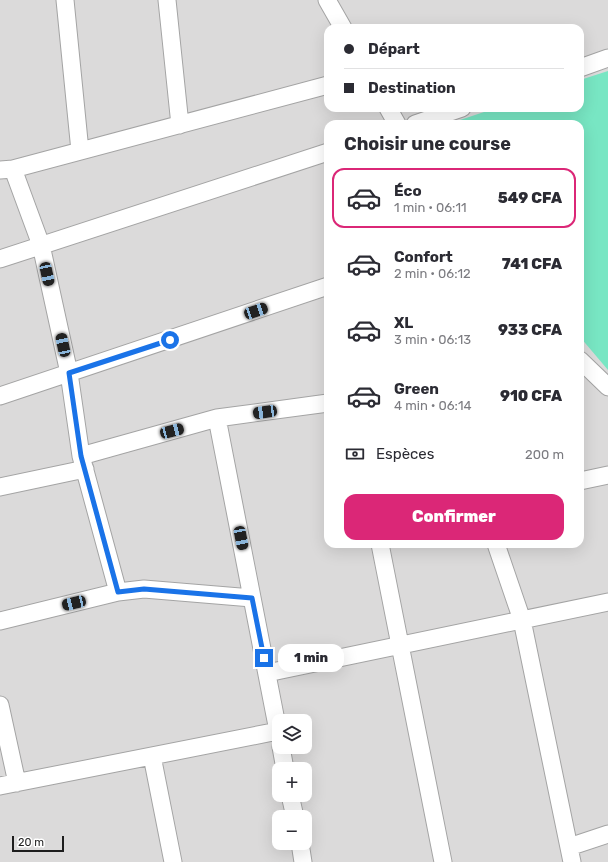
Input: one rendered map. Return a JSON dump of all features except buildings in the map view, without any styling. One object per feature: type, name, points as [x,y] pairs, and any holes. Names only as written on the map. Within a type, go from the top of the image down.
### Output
[{"type":"street","points":[[65,0],[80,151]]},
{"type":"street","points":[[167,0],[180,125]]},
{"type":"street","points":[[327,0],[341,24]]},
{"type":"street","points":[[584,67],[608,58]]},
{"type":"street","points":[[118,592],[83,462],[69,373],[40,246],[7,169],[180,125],[324,86]]},
{"type":"street","points":[[427,120],[450,112]]},
{"type":"street","points":[[0,259],[324,153]]},
{"type":"street","points":[[0,396],[324,287]]},
{"type":"street","points":[[584,367],[608,387]]},
{"type":"street","points":[[0,488],[217,418],[324,404]]},
{"type":"street","points":[[217,418],[275,714]]},
{"type":"street","points":[[584,480],[608,476]]},
{"type":"street","points":[[381,548],[443,862]]},
{"type":"street","points":[[497,548],[522,620],[571,854],[608,834]]},
{"type":"street","points":[[0,621],[118,592],[144,589],[252,598]]},
{"type":"street","points":[[267,673],[608,602]]},
{"type":"street","points":[[0,705],[17,783]]},
{"type":"street","points":[[0,786],[152,756],[272,739]]},
{"type":"street","points":[[152,756],[173,862]]},
{"type":"street","points":[[301,850],[303,862]]},
{"type":"shaded area","points":[[0,0],[608,0],[608,862],[0,862]]},
{"type":"green space","points":[[608,71],[608,370],[584,342],[584,120],[460,120],[484,112],[584,112],[584,79]]},
{"type":"route","points":[[170,340],[69,373],[81,456],[118,592],[144,589],[252,598],[264,658]]}]
